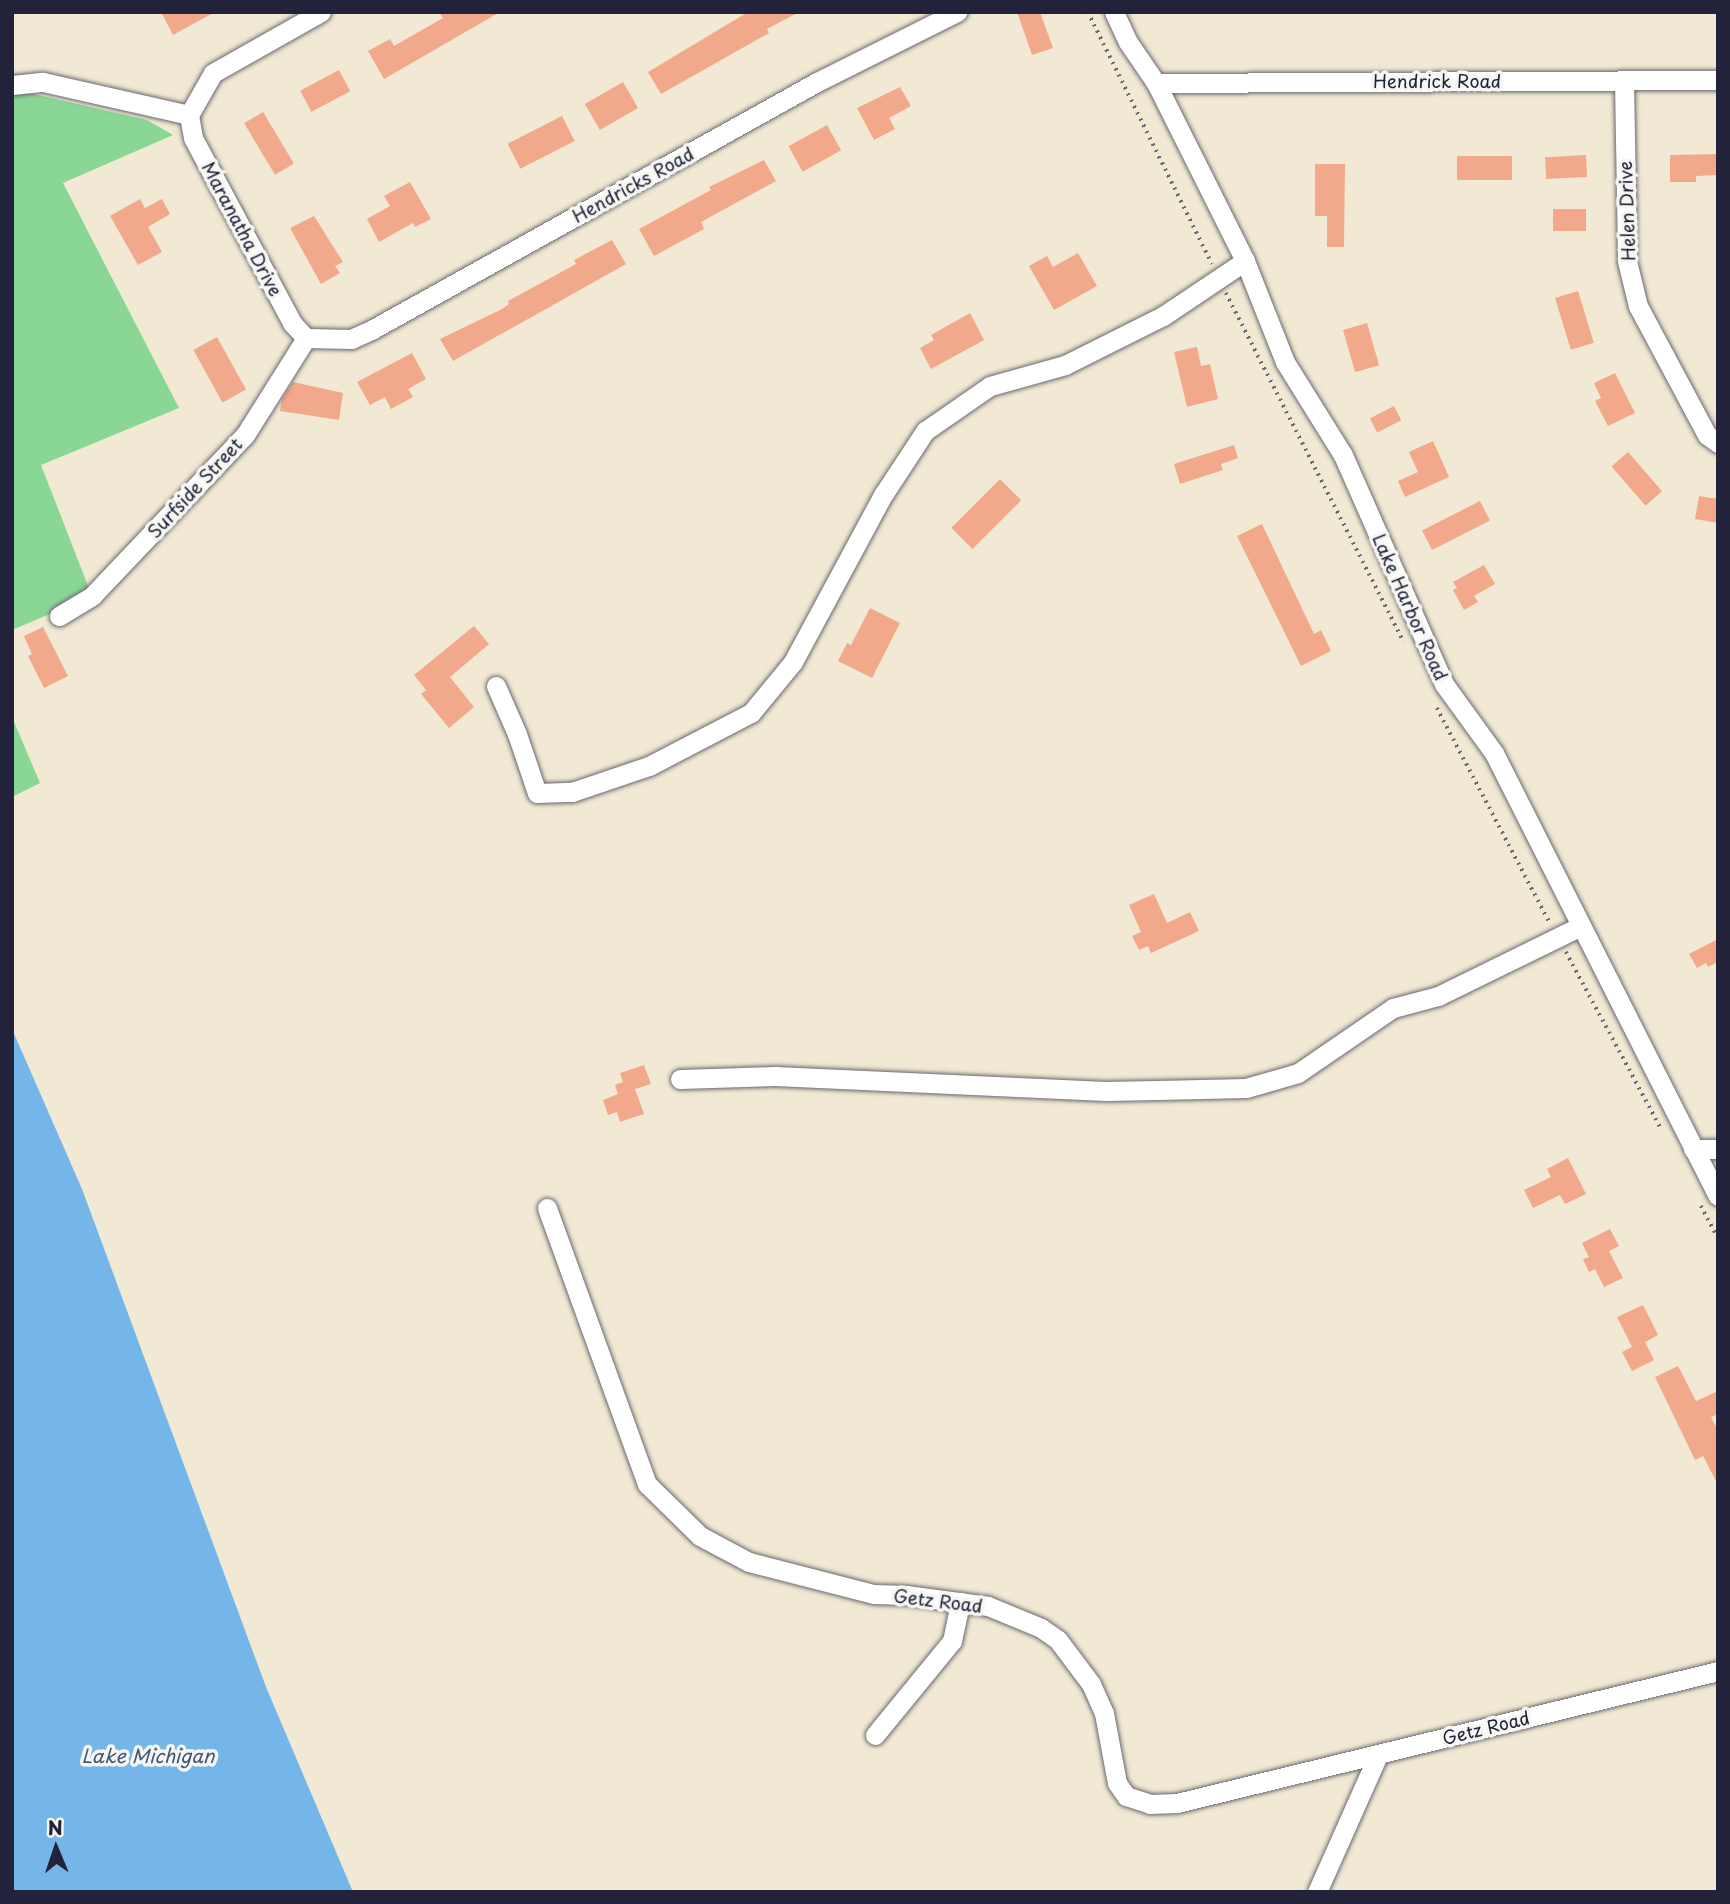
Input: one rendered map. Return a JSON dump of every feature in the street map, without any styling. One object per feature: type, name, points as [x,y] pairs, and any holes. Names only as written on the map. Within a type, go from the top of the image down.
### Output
[{"type":"street","points":[[12,85],[43,82],[189,115],[213,73],[321,12]]},
{"type":"street","name":"Hendricks Road","points":[[306,338],[351,340],[373,329],[817,82],[957,12]]},
{"type":"street","name":"Lake Harbor Road","points":[[1114,12],[1128,42],[1156,83],[1245,261],[1285,362],[1343,455],[1439,673],[1494,753],[1718,1196]]},
{"type":"street","name":"Helen Drive","points":[[1624,80],[1627,261],[1638,306],[1707,435],[1718,443]]},
{"type":"street","name":"Hendrick Road","points":[[1156,83],[1718,80]]},
{"type":"street","name":"Maranatha Drive","points":[[189,115],[192,138],[292,323],[306,338]]},
{"type":"street","points":[[496,686],[517,734],[537,793],[572,792],[649,766],[751,713],[793,662],[883,495],[925,431],[990,386],[1065,365],[1163,316],[1245,261]]},
{"type":"street","name":"Surfside Street","points":[[59,616],[92,596],[244,435],[306,338]]},
{"type":"street","points":[[680,1079],[775,1076],[1106,1091],[1246,1088],[1298,1073],[1393,1007],[1438,996],[1581,926]]},
{"type":"street","points":[[1693,1149],[1718,1149]]},
{"type":"street","name":"Getz Road","points":[[547,1208],[647,1484],[700,1536],[749,1562],[874,1594],[906,1595],[988,1606],[1041,1628],[1058,1640],[1091,1684],[1104,1713],[1118,1783],[1126,1796],[1150,1804],[1177,1803],[1718,1671]]},
{"type":"street","points":[[876,1735],[952,1641],[960,1602]]},
{"type":"street","points":[[1317,1892],[1378,1755]]},
{"type":"green space","points":[[12,89],[147,120],[173,135],[63,183],[179,408],[41,465],[92,596],[12,630]]},
{"type":"green space","points":[[12,717],[40,783],[12,797]]},
{"type":"water","name":"Lake Michigan","points":[[12,1029],[82,1189],[266,1687],[353,1892],[12,1892]]},
{"type":"building","points":[[161,12],[215,12],[173,35]]},
{"type":"building","points":[[439,12],[500,12],[384,79],[368,51],[390,39],[394,46],[443,18]]},
{"type":"building","points":[[748,12],[799,12],[767,29],[769,33],[661,94],[648,72]]},
{"type":"building","points":[[1017,12],[1040,12],[1053,48],[1032,55]]},
{"type":"building","points":[[339,70],[350,91],[311,112],[300,91]]},
{"type":"building","points":[[623,82],[638,108],[600,130],[585,104]]},
{"type":"building","points":[[900,87],[911,106],[889,118],[895,129],[874,140],[857,108]]},
{"type":"building","points":[[263,112],[294,163],[275,175],[244,123]]},
{"type":"building","points":[[562,116],[575,141],[520,169],[508,144]]},
{"type":"building","points":[[827,125],[841,150],[803,172],[789,146]]},
{"type":"building","points":[[1718,154],[1718,175],[1696,176],[1696,182],[1670,182],[1670,155]]},
{"type":"building","points":[[1586,155],[1587,177],[1546,179],[1545,157]]},
{"type":"building","points":[[1457,156],[1512,156],[1512,180],[1457,180]]},
{"type":"building","points":[[764,160],[776,181],[701,222],[704,229],[654,256],[639,229],[711,190],[709,187]]},
{"type":"building","points":[[1315,164],[1345,164],[1344,247],[1327,247],[1327,216],[1315,216]]},
{"type":"building","points":[[410,182],[431,219],[415,227],[413,223],[379,242],[367,219],[390,206],[384,196]]},
{"type":"building","points":[[140,199],[145,208],[162,199],[170,214],[148,227],[162,252],[138,265],[110,216]]},
{"type":"building","points":[[1553,209],[1586,209],[1586,231],[1553,231]]},
{"type":"building","points":[[314,216],[343,262],[335,266],[340,273],[321,284],[290,228]]},
{"type":"building","points":[[612,240],[626,264],[453,361],[440,339],[502,309],[509,304],[508,301],[576,264],[574,260]]},
{"type":"building","points":[[1078,253],[1097,286],[1054,310],[1029,266],[1047,256],[1053,267]]},
{"type":"building","points":[[1578,291],[1594,343],[1571,350],[1555,298]]},
{"type":"building","points":[[970,313],[984,340],[931,369],[920,348],[934,340],[931,335]]},
{"type":"building","points":[[1367,323],[1379,365],[1355,372],[1343,330]]},
{"type":"building","points":[[217,337],[246,389],[222,403],[193,350]]},
{"type":"building","points":[[1197,347],[1201,366],[1210,364],[1218,399],[1187,407],[1174,352]]},
{"type":"building","points":[[412,353],[426,379],[408,389],[413,397],[391,409],[385,397],[370,405],[357,382]]},
{"type":"building","points":[[1615,373],[1635,413],[1608,426],[1595,401],[1601,398],[1594,383]]},
{"type":"building","points":[[293,382],[343,393],[339,420],[280,411],[282,399]]},
{"type":"building","points":[[1394,406],[1401,420],[1377,433],[1370,418]]},
{"type":"building","points":[[1433,441],[1449,477],[1405,497],[1398,481],[1418,472],[1409,452]]},
{"type":"building","points":[[1234,445],[1238,458],[1221,464],[1223,470],[1180,484],[1174,464]]},
{"type":"building","points":[[1628,452],[1662,491],[1646,506],[1611,466]]},
{"type":"building","points":[[1000,479],[1021,500],[972,549],[951,528]]},
{"type":"building","points":[[1699,496],[1718,499],[1718,523],[1695,519]]},
{"type":"building","points":[[1480,501],[1490,521],[1432,550],[1422,531]]},
{"type":"building","points":[[1262,524],[1314,634],[1321,630],[1331,651],[1301,666],[1237,536]]},
{"type":"building","points":[[1484,565],[1495,584],[1474,596],[1478,602],[1464,610],[1453,590],[1457,588],[1453,582]]},
{"type":"building","points":[[870,608],[900,623],[872,678],[838,661],[847,643],[851,645]]},
{"type":"building","points":[[474,626],[489,644],[450,677],[474,707],[449,728],[421,694],[426,690],[414,675]]},
{"type":"building","points":[[43,627],[68,676],[44,688],[28,656],[32,654],[24,636]]},
{"type":"building","points":[[1154,894],[1167,923],[1190,912],[1199,931],[1151,953],[1148,946],[1139,950],[1132,936],[1141,932],[1129,905]]},
{"type":"building","points":[[1718,939],[1718,962],[1708,967],[1706,963],[1697,968],[1689,954]]},
{"type":"building","points":[[644,1065],[651,1084],[635,1089],[644,1114],[620,1122],[617,1112],[608,1115],[603,1100],[618,1094],[615,1085],[623,1082],[620,1073]]},
{"type":"building","points":[[1568,1158],[1586,1194],[1565,1204],[1560,1195],[1533,1208],[1524,1190],[1551,1177],[1547,1169]]},
{"type":"building","points":[[1610,1229],[1619,1246],[1609,1251],[1623,1278],[1604,1287],[1595,1269],[1589,1272],[1583,1259],[1589,1257],[1582,1243]]},
{"type":"building","points":[[1643,1305],[1658,1335],[1645,1342],[1654,1360],[1632,1371],[1622,1352],[1632,1347],[1617,1317]]},
{"type":"building","points":[[1678,1366],[1696,1401],[1718,1391],[1718,1414],[1711,1417],[1718,1431],[1718,1485],[1703,1456],[1695,1460],[1655,1377]]}]
